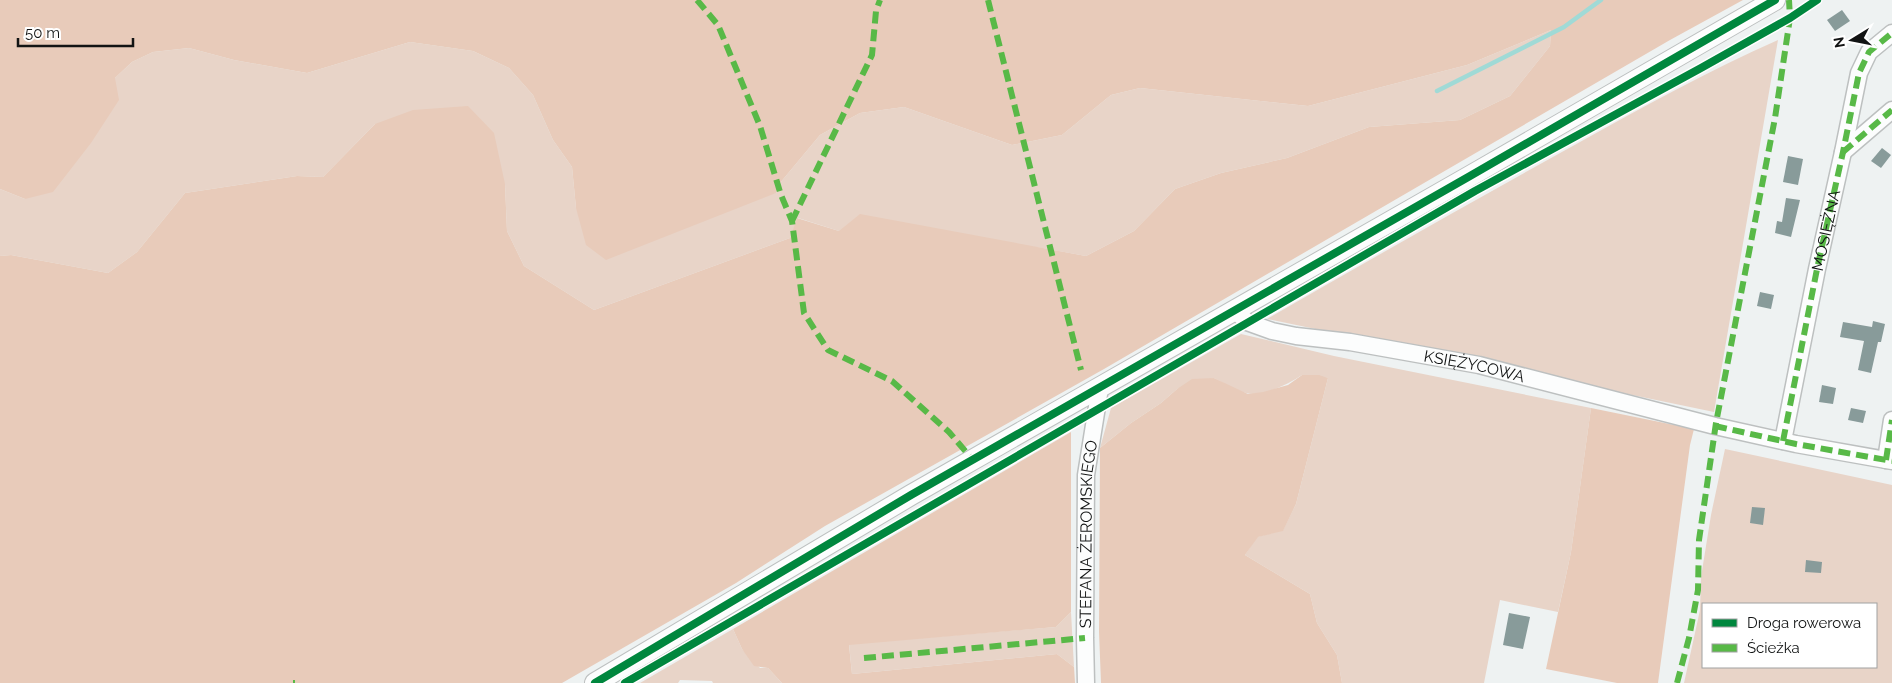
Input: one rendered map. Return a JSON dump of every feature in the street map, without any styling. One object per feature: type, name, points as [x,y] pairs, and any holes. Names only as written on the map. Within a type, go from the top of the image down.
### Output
[{"type":"street","points":[[595,683],[911,495],[1775,0]]},
{"type":"street","name":"MOSIĘŻNA","points":[[1782,441],[1859,73],[1869,52],[1892,33]]},
{"type":"street","points":[[1843,152],[1892,110]]},
{"type":"street","name":"KSIĘŻYCOWA","points":[[1235,310],[1247,322],[1272,331],[1296,336],[1350,342],[1479,365],[1715,426],[1889,461]]},
{"type":"street","name":"STEFANA ŻEROMSKIEGO","points":[[1086,683],[1086,475],[1100,388]]},
{"type":"street","points":[[1889,461],[1892,420]]},
{"type":"shaded area","points":[[0,0],[1743,0],[1670,40],[1104,369],[825,526],[736,583],[562,683],[0,683],[0,256],[11,255],[108,273],[137,252],[185,193],[297,176],[323,177],[375,124],[413,110],[468,106],[494,133],[505,184],[507,231],[524,266],[594,310],[790,238],[797,218],[839,231],[860,214],[1086,256],[1134,231],[1175,189],[1221,173],[1287,158],[1369,127],[1460,120],[1510,96],[1550,46],[1551,30],[1467,65],[1308,106],[1140,88],[1111,95],[1062,135],[1012,145],[904,107],[860,113],[820,135],[780,183],[776,193],[606,260],[586,245],[576,208],[572,167],[553,140],[533,95],[509,68],[473,51],[410,42],[307,73],[234,60],[189,48],[153,52],[132,62],[115,78],[119,100],[91,143],[53,192],[25,199],[0,189]]},
{"type":"shaded area","points":[[1551,30],[1550,46],[1510,96],[1460,120],[1369,127],[1287,158],[1221,173],[1175,189],[1134,231],[1086,256],[1042,248],[839,231],[798,218],[790,238],[594,310],[524,266],[507,231],[505,184],[375,124],[323,177],[297,176],[185,193],[137,252],[108,273],[11,255],[0,256],[0,189],[25,199],[115,78],[132,62],[153,52],[189,48],[234,60],[307,73],[410,42],[473,51],[509,68],[533,95],[553,140],[572,167],[576,208],[776,193],[780,183],[820,135],[860,113],[904,107],[1012,145],[1062,135],[1111,95],[1140,88],[1308,106],[1467,65]]},
{"type":"shaded area","points":[[1778,40],[1714,412],[1267,319],[1629,115],[1703,76]]},
{"type":"shaded area","points":[[1241,334],[1334,356],[1591,408],[1571,552],[1558,612],[1500,600],[1484,683],[1342,683],[1337,655],[1317,623],[1310,594],[1245,555],[1257,537],[1283,530],[1296,504],[1328,378],[1302,375],[1276,389],[1253,394],[1238,390],[1214,378],[1177,389],[1100,448],[1111,408]]},
{"type":"shaded area","points":[[1302,375],[1319,375],[1328,378],[1296,504],[1283,531],[1258,537],[1245,555],[1310,594],[1317,623],[1337,655],[1342,683],[1101,683],[1099,632],[1100,448],[1192,379],[1214,378],[1248,394],[1288,385]]},
{"type":"shaded area","points":[[1591,408],[1694,429],[1690,445],[1658,683],[1617,683],[1546,669],[1571,552]]},
{"type":"shaded area","points":[[1071,432],[1071,612],[1056,627],[849,645],[852,674],[1057,654],[1074,667],[1075,683],[782,683],[768,668],[754,666],[742,649],[733,629]]},
{"type":"shaded area","points":[[1725,449],[1892,485],[1892,683],[1684,683],[1700,610],[1701,577],[1711,515]]},
{"type":"shaded area","points":[[1071,612],[1074,667],[1057,654],[852,674],[849,644],[1056,627]]},
{"type":"shaded area","points":[[733,629],[742,649],[760,668],[768,668],[782,683],[713,683],[712,681],[680,680],[678,683],[640,683]]},
{"type":"building","points":[[1842,10],[1850,21],[1835,31],[1827,20]]},
{"type":"building","points":[[1882,148],[1891,155],[1881,168],[1871,161]]},
{"type":"building","points":[[1788,156],[1803,159],[1798,185],[1783,182]]},
{"type":"building","points":[[1786,198],[1800,200],[1791,237],[1775,233],[1777,221],[1782,222]]},
{"type":"building","points":[[1760,292],[1774,295],[1771,309],[1757,306]]},
{"type":"building","points":[[1873,321],[1885,324],[1881,342],[1878,342],[1871,373],[1858,370],[1864,341],[1840,337],[1843,322],[1872,327]]},
{"type":"building","points":[[1822,385],[1836,388],[1833,404],[1819,402]]},
{"type":"building","points":[[1851,408],[1866,411],[1863,423],[1848,420]]},
{"type":"building","points":[[1752,507],[1765,508],[1763,525],[1750,523]]},
{"type":"building","points":[[1806,560],[1822,562],[1821,573],[1805,572]]},
{"type":"building","points":[[1509,613],[1530,617],[1523,649],[1503,645]]},
{"type":"waterway","points":[[1437,91],[1564,27],[1601,0]]},
{"type":"marked path","points":[[697,0],[718,25],[760,126],[781,195],[792,221],[804,313],[828,350],[892,381],[949,432],[973,460]]},
{"type":"marked path","points":[[792,221],[872,55],[876,11],[880,0]]},
{"type":"marked path","points":[[988,0],[1081,370]]},
{"type":"marked path","points":[[1677,683],[1689,638],[1698,590],[1699,540],[1716,423],[1775,118],[1790,18],[1789,0]]},
{"type":"marked path","points":[[1783,441],[1859,73],[1869,52],[1892,33]]},
{"type":"marked path","points":[[1843,152],[1892,110]]},
{"type":"marked path","points":[[1886,460],[1892,420]]},
{"type":"marked path","points":[[1715,426],[1796,444],[1892,461]]},
{"type":"marked path","points":[[864,658],[1085,638]]},
{"type":"cycle path","points":[[595,683],[911,495],[1775,0]]},
{"type":"cycle path","points":[[625,683],[1475,191],[1701,68],[1790,18],[1817,0]]}]
